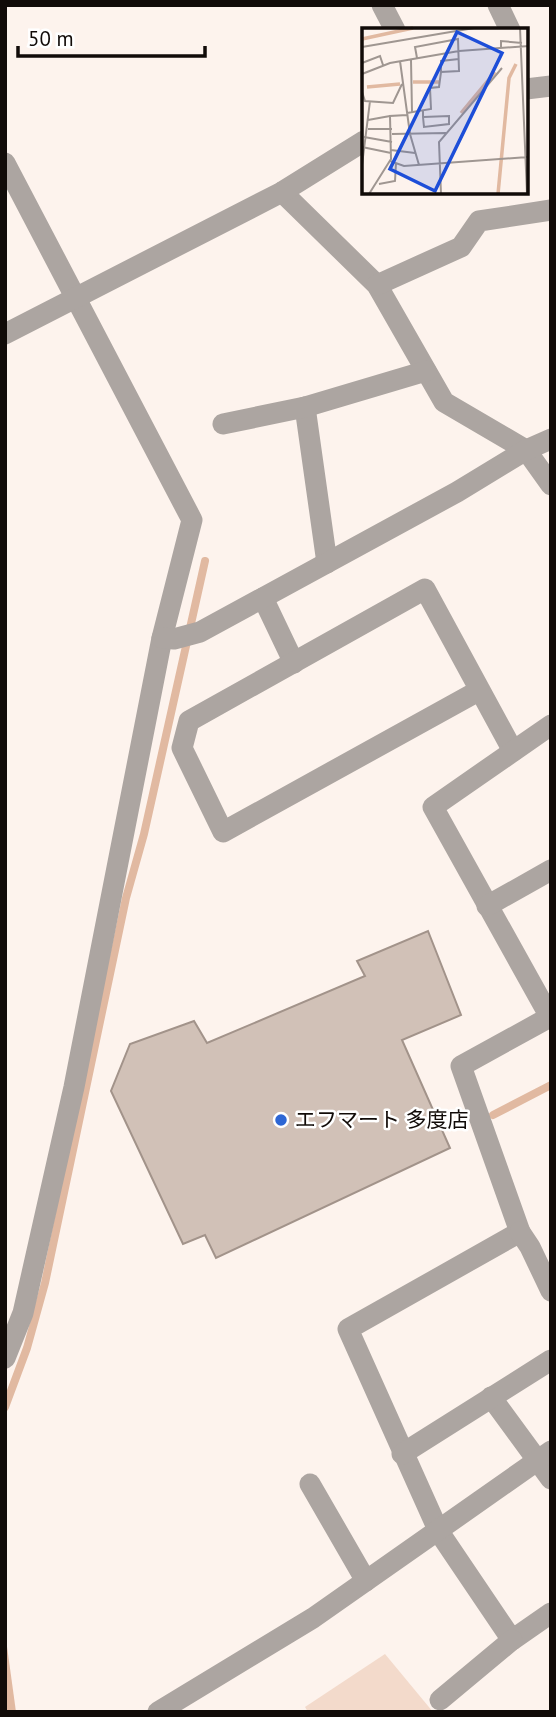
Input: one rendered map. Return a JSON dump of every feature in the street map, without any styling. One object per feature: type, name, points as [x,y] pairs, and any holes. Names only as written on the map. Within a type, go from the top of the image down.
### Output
[{"type":"street","points":[[382,5],[394,28]]},
{"type":"street","points":[[498,5],[509,28]]},
{"type":"street","points":[[528,88],[551,86]]},
{"type":"street","points":[[5,334],[282,192],[362,142]]},
{"type":"street","points":[[5,163],[192,520],[74,1087],[23,1313],[5,1358]]},
{"type":"street","points":[[282,192],[377,285],[444,402],[526,450],[551,485]]},
{"type":"street","points":[[377,285],[461,247],[479,221],[551,210]]},
{"type":"street","points":[[223,424],[305,407],[426,371]]},
{"type":"street","points":[[305,407],[327,563]]},
{"type":"street","points":[[168,639],[200,632],[457,492],[526,450],[551,439]]},
{"type":"street","points":[[480,690],[223,832],[182,748],[189,721],[425,589],[480,690],[513,751]]},
{"type":"street","points":[[263,598],[294,663]]},
{"type":"street","points":[[551,725],[433,807],[551,1017],[461,1066],[520,1232],[551,1291]]},
{"type":"street","points":[[487,906],[551,870]]},
{"type":"street","points":[[512,1640],[439,1532],[348,1329],[520,1232]]},
{"type":"street","points":[[402,1454],[551,1360]]},
{"type":"street","points":[[491,1397],[544,1456],[551,1479]]},
{"type":"street","points":[[158,1712],[313,1618],[544,1456]]},
{"type":"street","points":[[310,1484],[366,1580]]},
{"type":"street","points":[[440,1700],[512,1640],[551,1613]]},
{"type":"shaded area","points":[[5,1632],[16,1712],[5,1712]]},
{"type":"shaded area","points":[[385,1654],[433,1712],[308,1712],[305,1707]]},
{"type":"building","name":"エフマート 多度店","points":[[428,931],[461,1015],[402,1040],[450,1148],[216,1258],[205,1235],[183,1244],[111,1091],[130,1044],[194,1021],[207,1043],[365,976],[357,961]]},
{"type":"waterway","points":[[5,1407],[27,1348],[45,1283],[126,898],[144,834],[205,561]]},
{"type":"waterway","points":[[493,1115],[551,1085]]},
{"type":"place","name":"エフマート 多度店","points":[[281,1120]]}]
